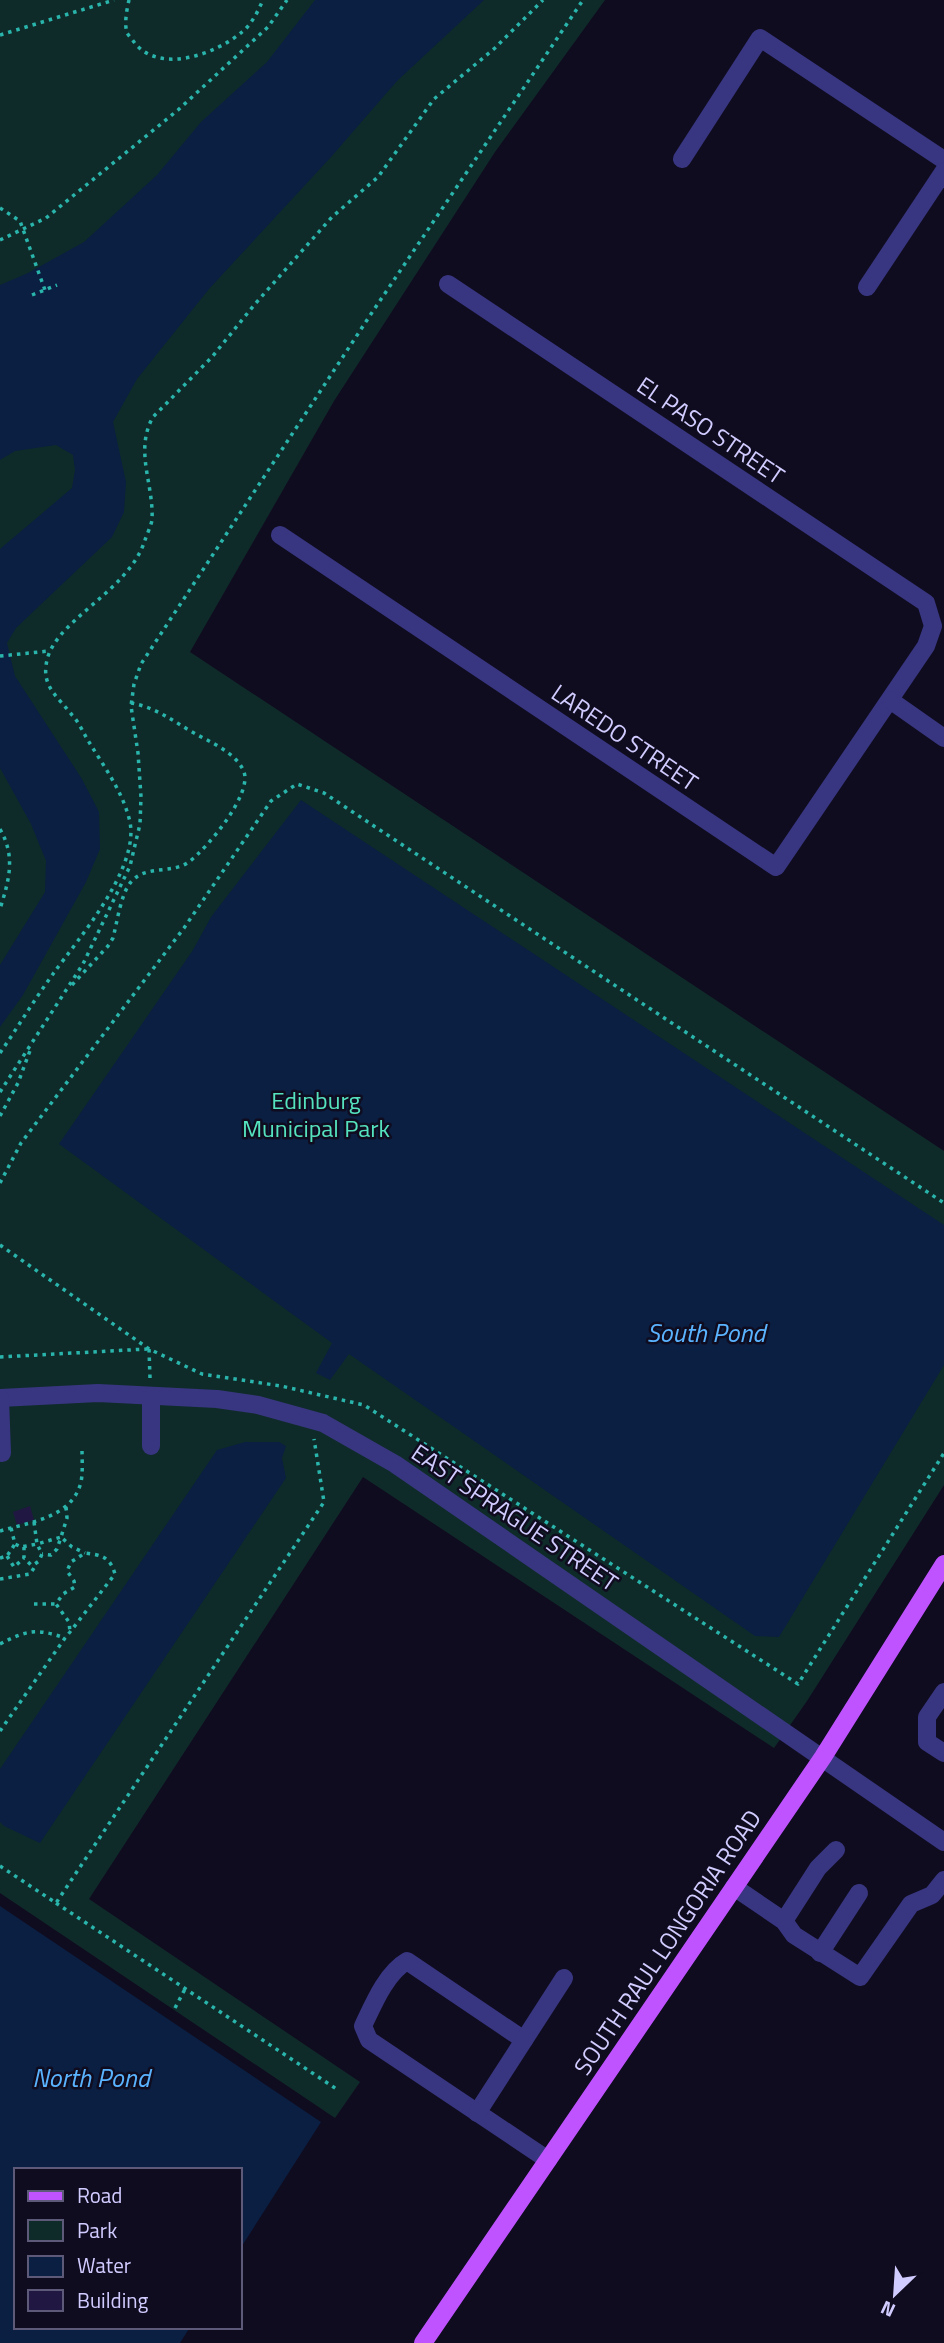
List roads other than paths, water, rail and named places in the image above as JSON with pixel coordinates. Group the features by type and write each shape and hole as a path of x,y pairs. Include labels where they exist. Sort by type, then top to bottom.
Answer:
{"main road":[{"name":"SOUTH RAUL LONGORIA ROAD","path":"423,2343 823,1757 944,1564"}],"street":[{"path":"682,159 760,38 944,160"},
{"path":"867,287 944,171"},
{"name":"EL PASO STREET","path":"448,284 926,603 933,626 926,646 890,700"},
{"name":"LAREDO STREET","path":"280,535 776,867 890,700"},
{"path":"890,700 944,738"},
{"path":"151,1388 151,1446"},
{"name":"EAST SPRAGUE STREET","path":"0,1398 151,1388 258,1405 323,1423 394,1464 944,1842"},
{"path":"0,1398 2,1453"},
{"path":"944,1692 927,1717 927,1742 944,1753"},
{"path":"784,1921 818,1868 836,1850"},
{"path":"734,1887 784,1921 794,1935 860,1977 911,1904 932,1895 944,1880"},
{"path":"820,1953 859,1893"},
{"path":"524,2040 408,1961 399,1966 363,2026 369,2040 548,2160"},
{"path":"477,2113 564,1978"}],"water":[{"path":"315,0 484,0 397,81 209,289 137,379 113,422 126,482 124,512 112,537 16,628 7,643 15,676 82,779 99,812 100,849 86,882 23,995 0,1027 0,965 45,892 46,861 31,824 0,768 0,549 72,488 75,470 73,455 56,445 15,451 0,460 0,285 84,242 157,175 201,122 267,62"},
{"name":"South Pond","path":"301,800 944,1225 944,1365 779,1637 755,1636 349,1354 330,1380 316,1373 332,1343 59,1144 193,950 211,917"},
{"path":"245,1442 279,1442 286,1446 282,1458 286,1478 40,1843 4,1826 0,1822 0,1769 217,1450"},
{"name":"North Pond","path":"0,1906 321,2122 242,2246 242,2168 14,2168 14,2329 189,2329 180,2343 0,2343"}],"park label":[{"name":"Edinburg Municipal Park","path":"316,1114"}]}
